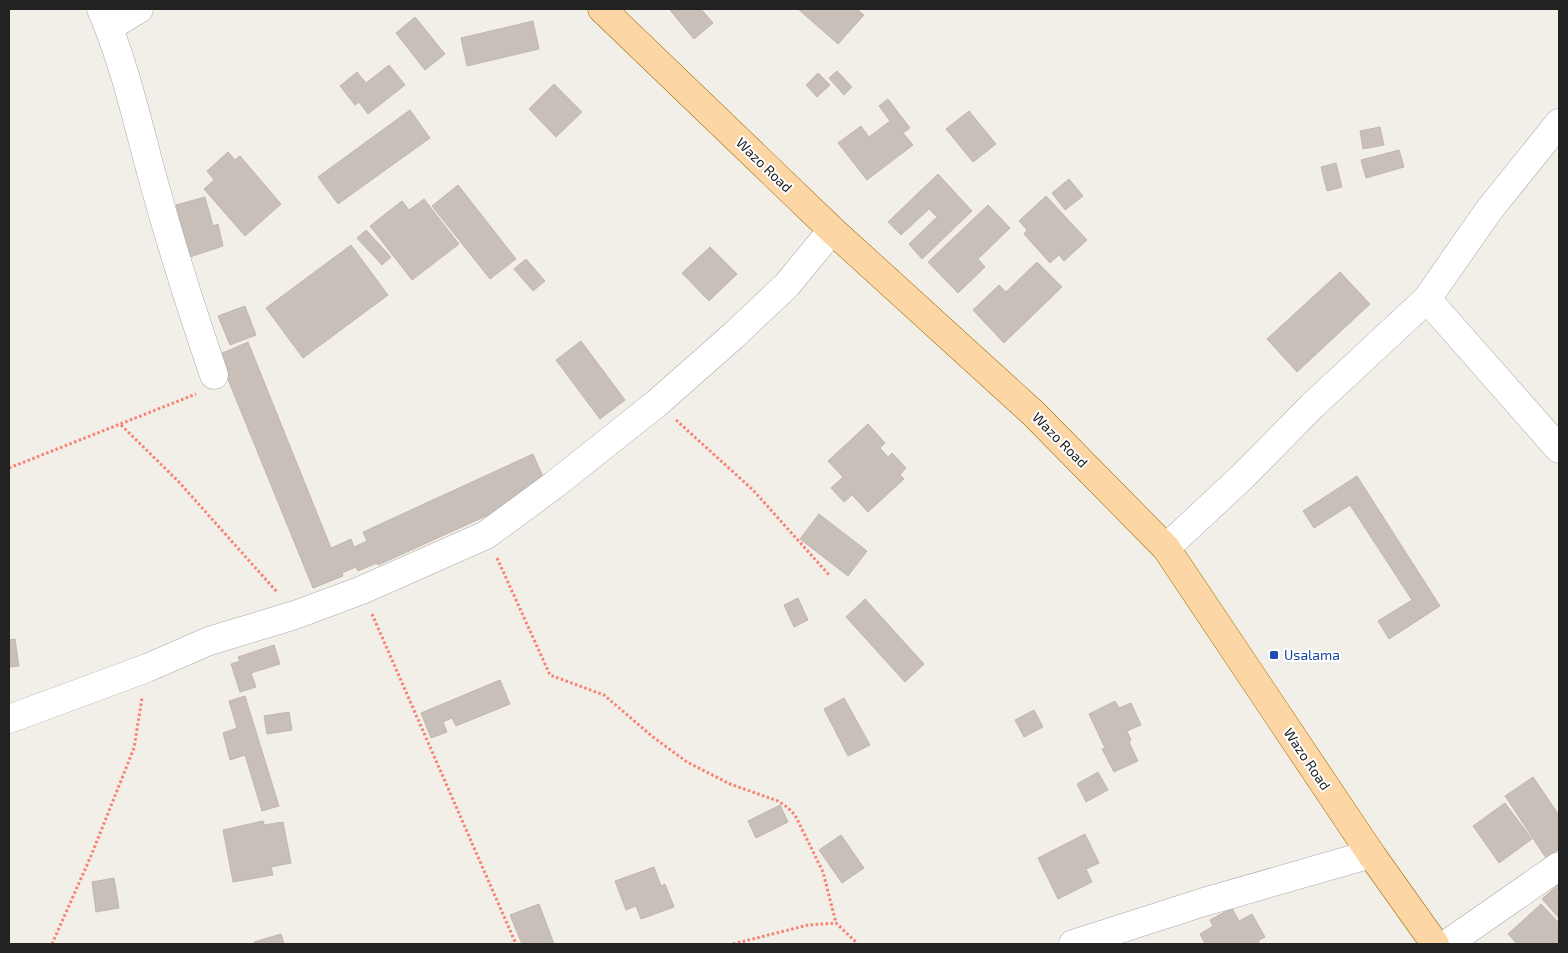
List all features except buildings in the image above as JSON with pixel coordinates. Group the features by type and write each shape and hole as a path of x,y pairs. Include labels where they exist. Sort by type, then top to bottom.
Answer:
{"main road":[{"name":"Wazo Road","path":"602,9 832,230 1033,413 1166,548 1371,854 1435,944"}],"street":[{"path":"139,9 105,18 131,102 174,257 214,375"},
{"path":"1166,548 1243,476 1312,406 1426,299 1489,210 1559,123"},
{"path":"9,719 147,668 209,641 295,615 362,590 486,535 554,485 657,402 733,336 787,285 832,230"},
{"path":"1426,299 1559,449"},
{"path":"1074,944 1213,899 1371,854"},
{"path":"1447,944 1559,866"}],"path":[{"path":"9,468 206,390 213,384 214,375"},
{"path":"657,402 753,490 830,576"},
{"path":"121,425 178,480 295,615"},
{"path":"486,535 550,675 604,695 653,737 688,762 730,784 778,801 787,807 794,815 823,872 836,923 858,944"},
{"path":"362,590 516,944"},
{"path":"52,944 91,856 134,748 147,668"},
{"path":"733,944 808,925 836,923"}],"place":[{"name":"Usalama","path":"1274,655"}]}
